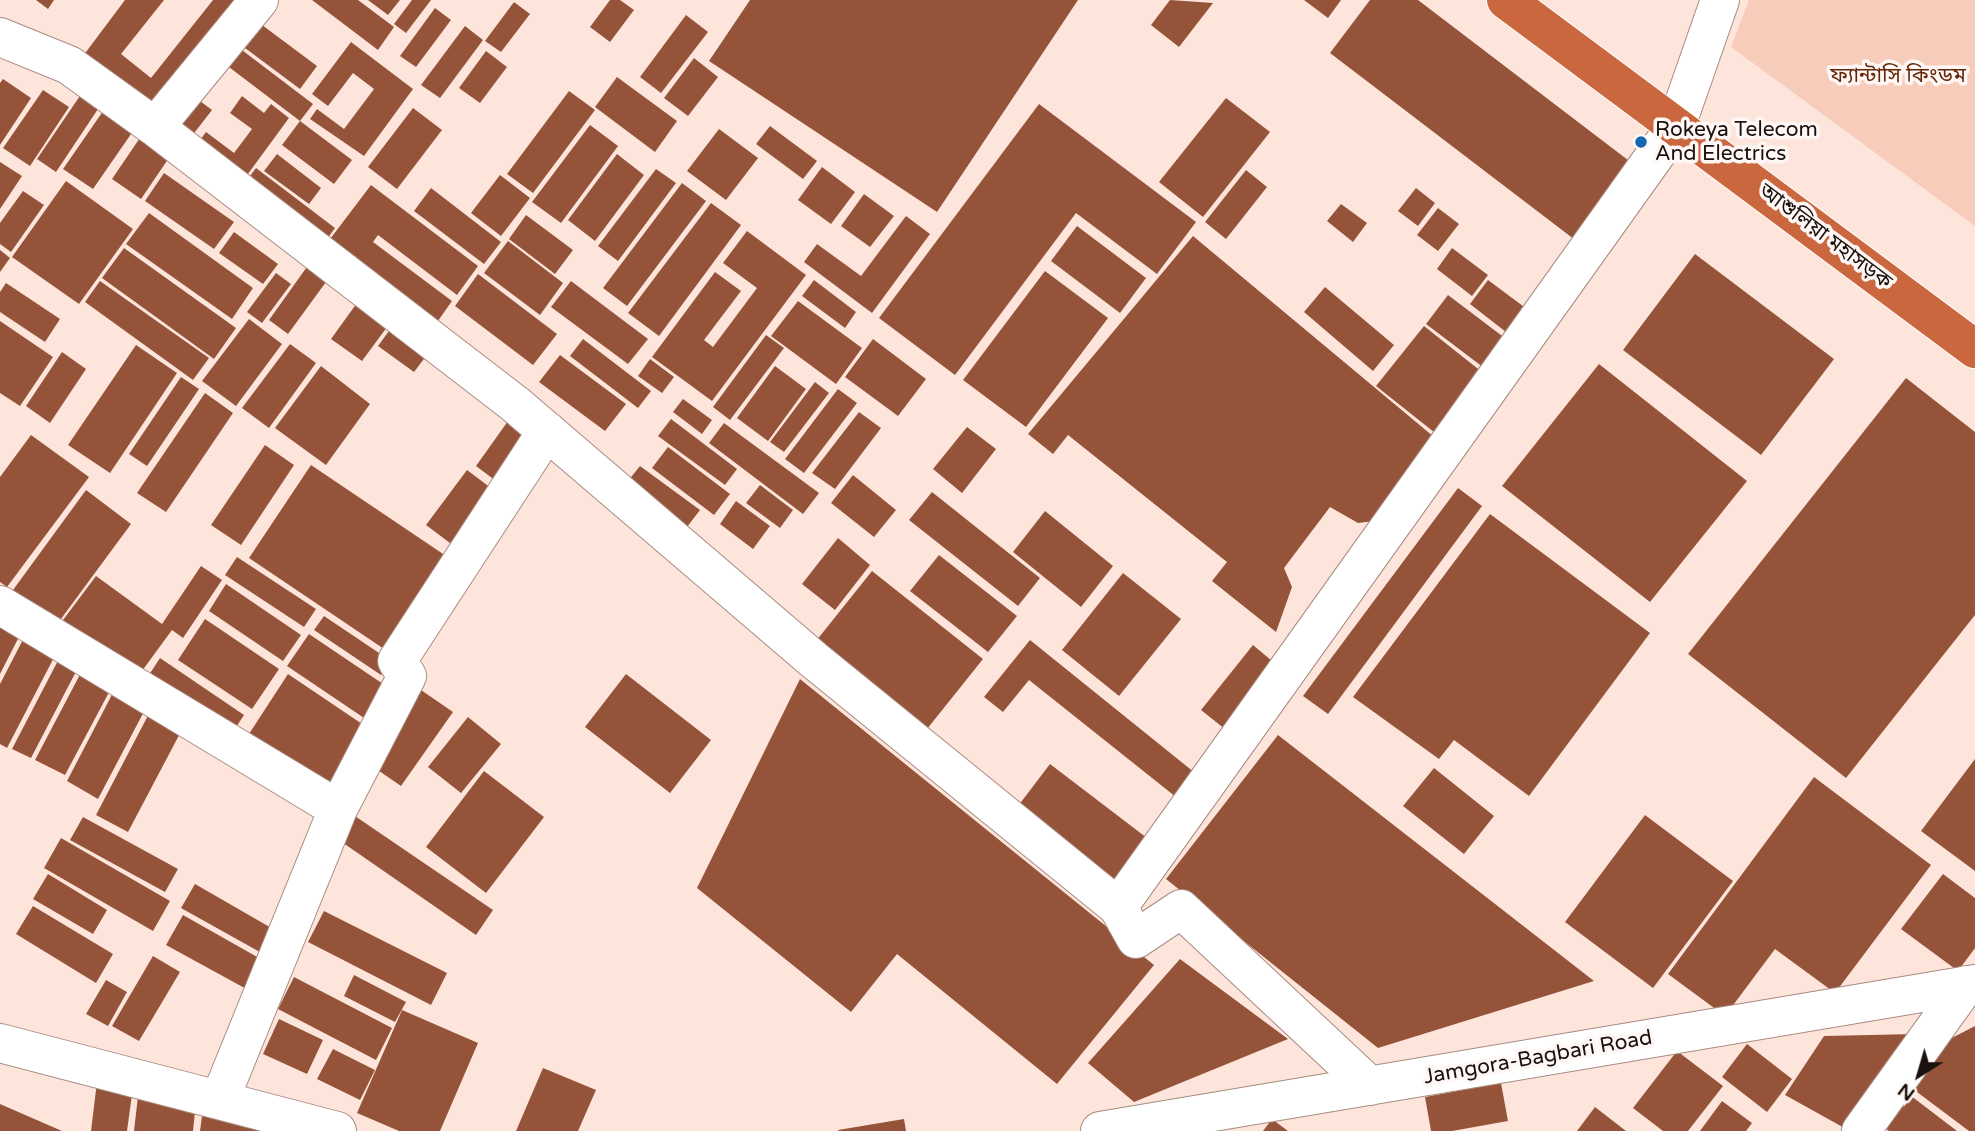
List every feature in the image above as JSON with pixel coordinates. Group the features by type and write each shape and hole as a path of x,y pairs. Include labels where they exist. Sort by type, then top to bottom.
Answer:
{"highway":[{"name":"আশুলিয়া মহাসড়ক","path":"1506,0 1975,349"}],"street":[{"path":"155,127 260,0"},
{"path":"1118,907 1676,126 1720,0"},
{"path":"0,37 69,65 155,127 547,431 814,660 1118,907 1136,939 1181,909 1370,1086"},
{"path":"220,1099 338,809 407,676 397,661 547,431"},
{"path":"0,605 338,809"},
{"path":"1861,1131 1971,985"},
{"name":"Jamgora-Bagbari Road","path":"1100,1131 1971,985"},
{"path":"0,1043 337,1131"}],"green space":[{"name":"ফ্যান্টাসি কিংডম","path":"1749,0 1975,0 1975,226 1731,47"}],"building":[{"path":"36,0 54,0 48,9"},
{"path":"125,0 164,0 121,54 151,78 213,0 251,0 152,121 77,64"},
{"path":"312,0 358,0 394,27 378,50"},
{"path":"368,0 400,0 388,15"},
{"path":"412,0 431,0 406,33 394,24"},
{"path":"610,0 620,0 634,10 610,42 590,27"},
{"path":"750,0 1078,0 937,212 709,61"},
{"path":"1170,0 1213,3 1179,47 1151,25"},
{"path":"1304,0 1341,0 1328,18"},
{"path":"1370,0 1418,0 1641,170 1583,246 1330,53"},
{"path":"514,2 530,14 501,52 485,41"},
{"path":"435,8 451,20 416,67 400,56"},
{"path":"686,15 708,32 661,93 640,77"},
{"path":"250,16 317,66 300,89 233,39"},
{"path":"465,26 483,40 440,98 421,85"},
{"path":"351,42 413,89 364,156 310,119 317,109 344,129 374,89 353,73 328,106 312,94"},
{"path":"234,44 313,104 300,121 221,61"},
{"path":"486,51 507,67 480,103 459,88"},
{"path":"694,58 718,77 688,116 664,98"},
{"path":"617,77 677,121 655,152 595,107"},
{"path":"3,79 31,98 0,145 0,83"},
{"path":"86,87 104,100 56,172 37,159"},
{"path":"43,90 69,107 30,166 3,148"},
{"path":"569,91 595,110 533,193 507,174"},
{"path":"188,92 212,110 188,141 164,125"},
{"path":"242,96 264,113 271,104 289,118 242,182 195,147 206,132 234,153 252,129 230,113"},
{"path":"1226,98 1270,132 1203,217 1159,182"},
{"path":"108,104 138,124 93,189 63,169"},
{"path":"1039,104 1196,222 1157,274 1076,213 955,375 879,318"},
{"path":"413,108 442,130 397,189 368,167"},
{"path":"300,121 352,160 334,184 282,145"},
{"path":"590,125 618,146 561,223 532,202"},
{"path":"770,126 817,161 803,179 756,144"},
{"path":"146,129 175,149 141,199 112,179"},
{"path":"719,129 758,158 726,200 687,171"},
{"path":"277,154 321,188 309,204 264,171"},
{"path":"617,154 644,175 595,241 568,220"},
{"path":"0,162 22,176 0,209"},
{"path":"822,167 855,192 831,224 798,200"},
{"path":"256,168 335,228 321,247 241,188"},
{"path":"656,169 676,183 618,261 598,246"},
{"path":"1246,170 1267,187 1226,239 1205,222"},
{"path":"164,173 234,222 214,249 145,201"},
{"path":"500,175 530,198 501,236 471,213"},
{"path":"66,181 133,229 79,304 12,257"},
{"path":"682,183 706,201 627,306 603,288"},
{"path":"371,185 478,266 457,295 378,235 373,242 452,301 433,328 324,247"},
{"path":"431,188 501,242 484,264 414,211"},
{"path":"1416,188 1435,203 1418,226 1398,211"},
{"path":"23,191 44,205 11,252 0,244 0,223"},
{"path":"864,194 894,216 870,247 841,226"},
{"path":"711,203 741,225 659,336 628,313"},
{"path":"1341,204 1367,223 1353,242 1327,221"},
{"path":"1438,208 1459,224 1438,251 1417,235"},
{"path":"149,213 253,288 232,319 126,244"},
{"path":"526,215 573,250 555,274 509,239"},
{"path":"906,216 930,234 872,313 804,262 817,244 861,276"},
{"path":"1077,226 1146,278 1120,313 1051,261"},
{"path":"747,231 806,275 712,401 652,357 715,272 741,291 704,340 713,347 757,288 723,263"},
{"path":"234,232 278,264 263,284 219,253"},
{"path":"1193,236 1458,457 1383,520 1358,523 1330,507 1284,568 1292,587 1276,632 1212,581 1227,562 1068,435 1053,454 1028,434"},
{"path":"508,241 563,283 540,315 484,273"},
{"path":"124,248 236,328 214,359 102,278"},
{"path":"1452,248 1488,275 1472,296 1437,269"},
{"path":"0,250 10,258 0,272"},
{"path":"1695,254 1834,359 1761,455 1623,350"},
{"path":"314,257 334,271 288,334 269,320"},
{"path":"1045,271 1108,318 1026,427 963,380"},
{"path":"276,273 291,284 262,323 247,312"},
{"path":"478,274 557,334 533,365 455,306"},
{"path":"814,280 856,312 845,328 802,296"},
{"path":"1488,280 1543,321 1524,346 1470,304"},
{"path":"100,281 209,358 193,380 85,302"},
{"path":"571,281 648,339 628,364 551,307"},
{"path":"6,283 60,319 45,342 0,312 0,292"},
{"path":"1325,287 1394,345 1373,371 1304,312"},
{"path":"1448,295 1518,348 1496,377 1426,324"},
{"path":"362,296 393,319 362,361 331,339"},
{"path":"798,301 862,348 836,384 771,336"},
{"path":"249,319 282,344 236,406 202,381"},
{"path":"397,320 433,347 414,372 378,346"},
{"path":"0,321 53,357 20,406 0,393"},
{"path":"1424,326 1497,384 1449,444 1376,386"},
{"path":"766,335 784,348 730,420 713,407"},
{"path":"583,339 651,391 638,408 570,356"},
{"path":"873,339 926,379 898,416 845,377"},
{"path":"290,344 316,363 269,428 242,408"},
{"path":"136,345 177,373 110,473 68,445"},
{"path":"62,352 86,369 50,423 26,406"},
{"path":"560,355 626,404 605,431 539,382"},
{"path":"650,359 674,377 662,393 638,376"},
{"path":"1599,364 1747,481 1650,602 1502,486"},
{"path":"321,366 370,404 326,465 275,428"},
{"path":"775,366 806,389 768,441 737,418"},
{"path":"181,377 199,389 147,466 129,454"},
{"path":"1906,378 1975,432 1975,615 1846,778 1688,654"},
{"path":"815,382 829,393 784,452 770,442"},
{"path":"838,389 857,403 804,473 785,459"},
{"path":"205,393 233,413 166,512 137,493"},
{"path":"683,399 712,420 702,434 673,412"},
{"path":"859,412 881,428 835,489 812,473"},
{"path":"513,414 538,433 500,484 476,466"},
{"path":"671,419 737,469 725,485 658,436"},
{"path":"724,423 819,493 803,514 709,443"},
{"path":"967,427 996,449 962,493 933,469"},
{"path":"31,435 89,477 7,587 0,582 0,477"},
{"path":"265,445 294,465 241,545 211,525"},
{"path":"668,447 730,494 714,515 652,468"},
{"path":"311,465 452,560 390,653 249,558"},
{"path":"640,466 700,510 687,527 627,482"},
{"path":"467,470 495,491 454,546 426,525"},
{"path":"853,475 896,510 874,537 831,503"},
{"path":"760,485 793,510 780,528 746,503"},
{"path":"1458,488 1482,506 1328,714 1303,696"},
{"path":"86,490 131,524 58,623 13,590"},
{"path":"932,492 1040,578 1018,606 909,520"},
{"path":"736,501 770,526 753,549 720,524"},
{"path":"1045,511 1113,566 1081,607 1013,552"},
{"path":"1490,514 1650,633 1529,796 1454,740 1439,759 1353,697"},
{"path":"838,538 870,565 835,610 802,584"},
{"path":"939,555 1017,616 988,652 910,591"},
{"path":"237,557 316,609 304,627 225,575"},
{"path":"201,566 222,580 183,638 172,630 139,675 63,620 96,576 162,624"},
{"path":"872,571 983,659 927,729 816,641"},
{"path":"1123,573 1181,619 1119,696 1062,650"},
{"path":"226,584 301,635 283,661 209,611"},
{"path":"0,614 24,627 0,674"},
{"path":"324,616 391,661 381,675 314,630"},
{"path":"205,619 279,669 252,709 178,660"},
{"path":"29,628 61,644 7,748 0,744 0,684"},
{"path":"309,634 392,690 370,722 287,666"},
{"path":"1030,640 1205,781 1186,805 1029,680 1003,712 984,697"},
{"path":"1253,645 1291,677 1240,741 1201,710"},
{"path":"63,651 82,660 31,758 12,749"},
{"path":"160,658 244,715 229,738 145,681"},
{"path":"85,665 115,681 65,775 35,760"},
{"path":"288,674 371,730 329,792 247,737"},
{"path":"626,674 711,740 670,793 585,727"},
{"path":"800,679 1154,965 1057,1084 897,954 851,1012 697,888"},
{"path":"117,685 149,702 98,799 67,781"},
{"path":"421,690 453,712 401,786 369,764"},
{"path":"154,704 186,722 128,832 96,815"},
{"path":"468,717 501,744 461,793 428,767"},
{"path":"1278,735 1594,981 1378,1048 1166,879"},
{"path":"1975,759 1975,871 1921,831"},
{"path":"1050,764 1147,838 1112,884 1015,810"},
{"path":"1434,768 1494,816 1464,854 1403,806"},
{"path":"484,771 544,817 486,893 426,847"},
{"path":"1814,777 1931,865 1835,993 1775,949 1725,1016 1668,974"},
{"path":"352,814 493,910 476,935 336,838"},
{"path":"1645,815 1733,881 1653,988 1565,922"},
{"path":"83,817 178,869 165,892 70,840"},
{"path":"61,838 170,901 153,931 44,868"},
{"path":"48,874 107,910 93,934 33,899"},
{"path":"1943,874 1975,898 1975,948 1958,971 1901,929"},
{"path":"195,884 280,933 267,956 181,908"},
{"path":"33,906 113,954 96,983 16,934"},
{"path":"324,911 447,973 431,1005 308,942"},
{"path":"183,915 266,962 250,991 166,945"},
{"path":"153,956 180,972 139,1041 112,1026"},
{"path":"1180,959 1288,1039 1134,1102 1088,1063"},
{"path":"354,975 406,1002 395,1022 344,996"},
{"path":"294,977 392,1028 376,1060 278,1009"},
{"path":"106,980 127,992 108,1026 86,1014"},
{"path":"402,1010 478,1043 440,1131 399,1131 357,1113"},
{"path":"279,1019 323,1040 307,1074 263,1054"},
{"path":"1975,1026 1975,1131 1969,1131 1909,1086 1942,1043"},
{"path":"1916,1034 1848,1130 1785,1095 1824,1036"},
{"path":"1747,1044 1792,1079 1767,1112 1722,1077"},
{"path":"333,1049 375,1070 360,1100 317,1079"},
{"path":"1677,1051 1723,1086 1688,1131 1663,1131 1633,1108"},
{"path":"543,1068 596,1090 578,1131 516,1131"},
{"path":"97,1082 133,1087 127,1131 91,1131"},
{"path":"1501,1083 1508,1121 1452,1131 1431,1131 1425,1097"},
{"path":"1902,1089 1957,1131 1889,1131 1877,1122"},
{"path":"138,1096 196,1102 193,1131 134,1131"},
{"path":"1722,1101 1752,1123 1746,1131 1700,1131"},
{"path":"0,1104 62,1131 0,1131"},
{"path":"1595,1107 1626,1131 1577,1131"},
{"path":"202,1116 258,1125 257,1131 200,1131"},
{"path":"904,1119 906,1131 838,1130"},
{"path":"1272,1119 1288,1131 1263,1131"}],"place":[{"name":"Rokeya Telecom And Electrics","path":"1641,142"}]}
